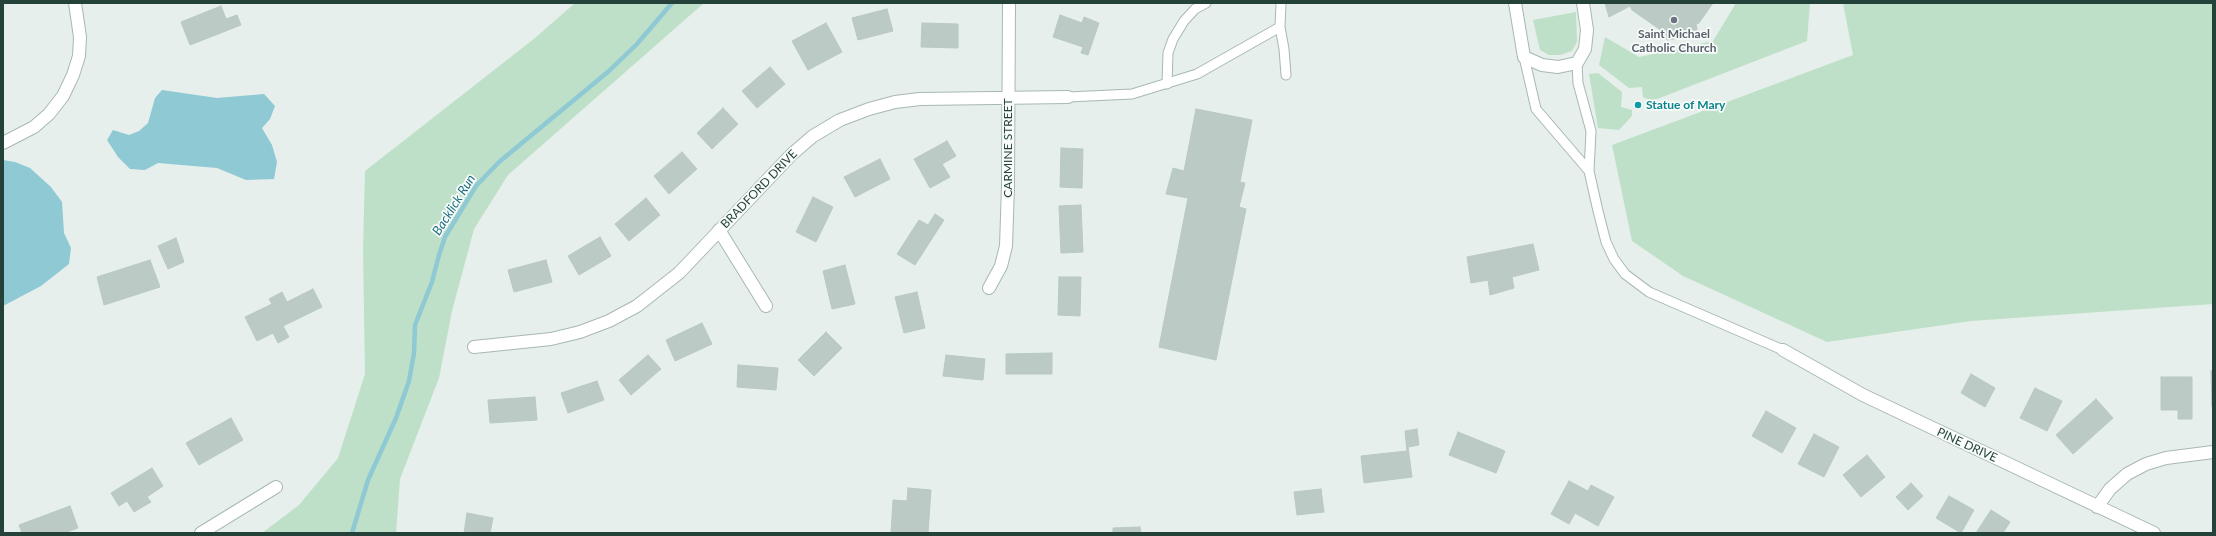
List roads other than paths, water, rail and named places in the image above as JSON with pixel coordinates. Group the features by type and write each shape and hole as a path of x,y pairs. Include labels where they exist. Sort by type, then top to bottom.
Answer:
{"street":[{"path":"3,143 34,128 49,114 63,96 73,75 79,56 80,37 75,3"},
{"name":"CARMINE STREET","path":"989,288 1001,266 1006,246 1009,3"},
{"path":"1515,3 1524,57 1550,67 1569,66 1577,63 1585,49 1587,30 1583,3"},
{"name":"BRADFORD DRIVE","path":"474,347 551,339 580,332 609,321 636,306 662,288 791,155 814,136 840,120 888,104 920,98 1008,99 1068,97"},
{"path":"719,230 766,306"},
{"name":"PINE DRIVE","path":"1783,350 1862,395 2154,533"},
{"path":"2097,506 2110,489 2127,474 2146,464 2166,458 2213,452"},
{"path":"201,533 276,487"}],"lane":[{"path":"1167,84 1168,53 1173,39 1184,21 1195,9 1206,3"},
{"path":"1281,3 1280,27 1284,48 1286,75"},
{"path":"1068,97 1132,94 1198,74 1280,27"},
{"path":"1524,57 1536,109 1589,171"},
{"path":"1577,63 1578,83 1590,131 1589,171 1606,242 1614,259 1633,282 1649,292 1783,350"}],"water":[{"path":"162,90 217,98 264,94 275,106 270,119 262,128 272,145 277,162 274,179 246,180 217,168 158,163 145,170 130,169 118,157 107,140 113,130 129,135 139,131 148,123 155,98"},
{"path":"3,160 15,162 30,168 51,187 62,202 64,233 71,248 69,264 41,286 3,306"}],"waterway":[{"name":"Backlick Run","path":"352,533 368,480 396,418 409,381 414,353 415,325 432,282 445,237 476,186 499,162 609,71 637,44 672,3"}],"place":[{"name":"Saint Michael Catholic Church","path":"1674,20"},
{"name":"Statue of Mary","path":"1638,105"}]}
